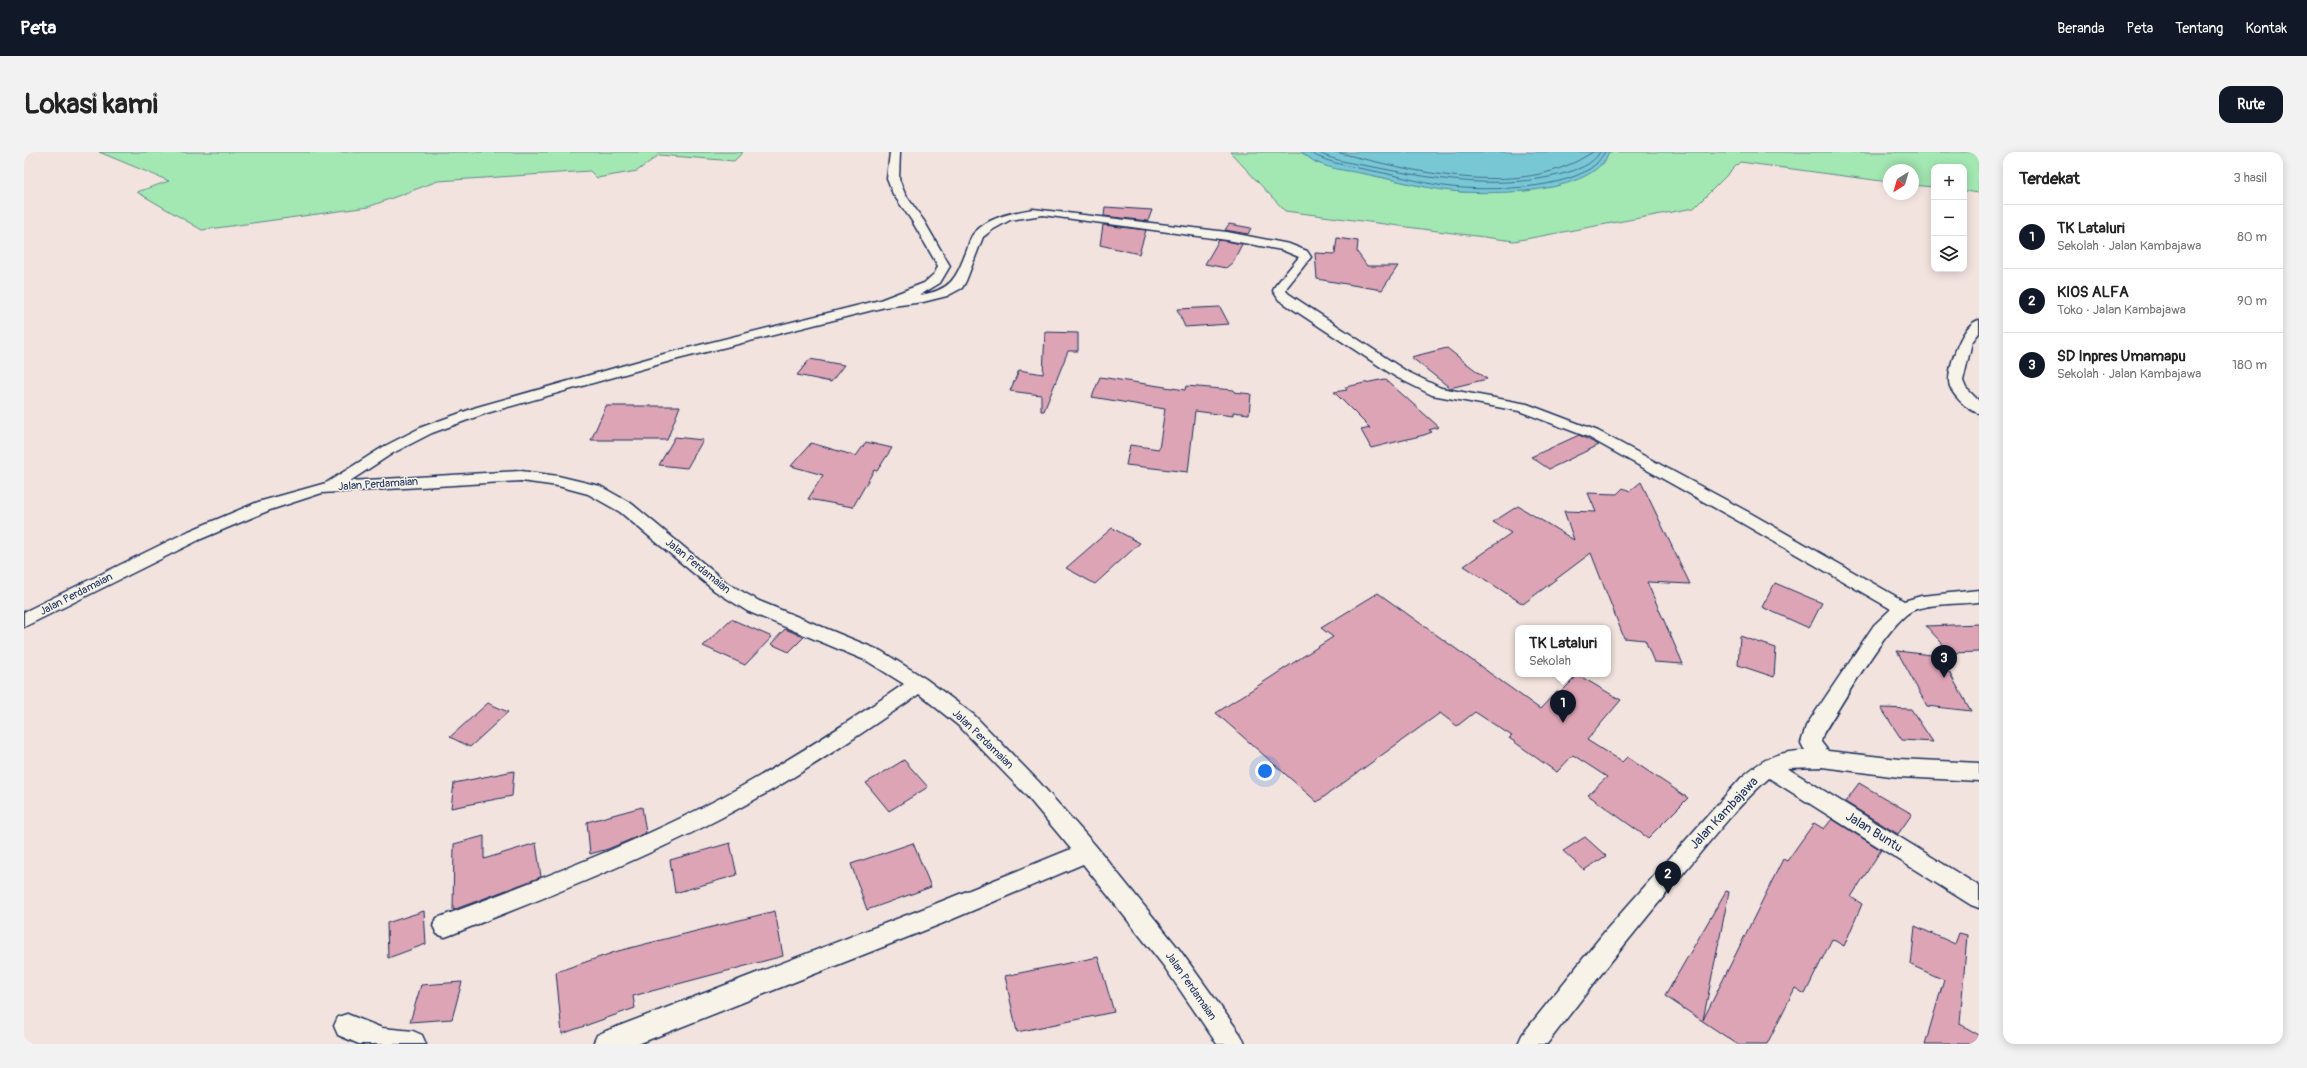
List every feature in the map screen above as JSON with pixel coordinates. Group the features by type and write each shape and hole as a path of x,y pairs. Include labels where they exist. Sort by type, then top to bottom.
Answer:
{"street":[{"path":"885,303 930,284 943,272 944,266 918,221 899,194 893,179 895,152"},
{"path":"329,487 388,450 427,430 482,410 669,357 885,303 924,298 953,288 962,277 978,236 982,231 1007,217 1025,213 1043,212 1074,218 1134,224 1285,247 1303,254 1304,257 1281,286 1280,291 1284,297 1344,335 1401,374 1437,392 1522,407 1593,434 1739,514 1856,583 1903,608"},
{"path":"1979,324 1965,340 1956,381 1959,390 1979,409"},
{"name":"Jalan Perdamaian","path":"24,620 195,535 289,497 329,487 521,476 558,481 594,490 626,508 721,587 753,606 874,656 919,684 967,722 1032,788 1087,852 1171,957 1232,1044"},
{"path":"1822,759 1811,743 1813,732 1881,630 1903,608 1921,602 1979,596"},
{"path":"445,926 586,871 676,830 743,797 834,742 919,684"},
{"name":"Jalan Kambajawa","path":"1530,1044 1614,938 1707,829 1748,784 1768,767 1787,759 1822,759 1899,768 1979,772"},
{"name":"Jalan Buntu","path":"1768,767 1979,898"},
{"path":"606,1044 933,916 1087,852"},
{"path":"347,1026 382,1040 412,1044"}],"green space":[{"path":"99,152 743,152 734,161 659,155 637,171 597,178 590,171 438,181 368,207 202,230 137,192 169,181"},
{"path":"1230,152 1301,152 1317,163 1421,186 1462,192 1523,191 1555,186 1584,176 1605,162 1609,152 1979,152 1979,193 1967,191 1967,164 1931,164 1931,187 1919,186 1919,164 1883,164 1883,181 1740,162 1694,208 1514,241 1285,211"}],"water":[{"path":"1301,152 1609,152 1600,166 1585,176 1565,184 1521,191 1479,193 1439,189 1335,169 1314,161"}],"building":[{"path":"1105,207 1152,210 1148,221 1104,216"},
{"path":"1229,224 1251,228 1248,234 1225,230"},
{"path":"1103,225 1146,230 1139,254 1100,245"},
{"path":"1337,238 1358,241 1357,252 1367,266 1398,266 1382,290 1317,279 1315,253 1335,254"},
{"path":"1219,240 1242,244 1233,262 1226,268 1205,264"},
{"path":"1220,307 1229,324 1185,327 1177,309"},
{"path":"1045,332 1078,333 1078,351 1068,351 1044,411 1041,411 1041,395 1010,391 1019,370 1043,374"},
{"path":"1447,348 1487,379 1450,388 1411,357"},
{"path":"810,359 844,365 831,382 797,375"},
{"path":"1100,377 1185,390 1186,386 1234,390 1234,392 1251,394 1249,414 1233,412 1233,416 1195,411 1188,472 1126,465 1130,445 1159,449 1165,409 1092,397"},
{"path":"1385,379 1439,427 1429,430 1432,432 1424,435 1371,448 1361,430 1370,428 1334,392 1347,390 1345,387"},
{"path":"606,406 680,406 667,440 591,440"},
{"path":"1579,435 1599,445 1549,469 1531,457"},
{"path":"675,437 703,440 687,468 659,465"},
{"path":"866,442 892,448 877,471 874,470 853,507 808,499 823,475 791,466 811,443 856,456"},
{"path":"1641,482 1690,584 1647,582 1683,664 1654,662 1645,640 1624,638 1591,553 1523,604 1464,566 1511,533 1493,522 1518,506 1574,540 1564,511 1596,512 1588,493 1617,494 1623,488 1630,491"},
{"path":"1112,528 1140,543 1095,584 1066,568"},
{"path":"1775,583 1822,603 1809,628 1762,607"},
{"path":"1378,593 1540,709 1557,691 1560,693 1576,677 1581,677 1621,700 1587,740 1622,762 1627,757 1688,798 1648,838 1588,795 1607,777 1573,755 1557,772 1509,738 1512,736 1475,712 1457,726 1440,713 1317,802 1216,713 1333,637 1321,628"},
{"path":"731,619 772,637 745,665 703,646"},
{"path":"1979,624 1979,652 1951,653 1926,626"},
{"path":"785,629 804,637 789,652 771,644"},
{"path":"1740,636 1776,648 1774,677 1738,665"},
{"path":"1897,651 1940,656 1971,711 1927,706"},
{"path":"488,703 508,712 470,747 450,737"},
{"path":"1881,708 1911,709 1933,742 1902,740"},
{"path":"904,760 928,787 889,811 866,783"},
{"path":"514,771 512,796 451,808 454,783"},
{"path":"1859,783 1912,814 1898,834 1845,802"},
{"path":"642,807 646,833 608,849 590,854 587,822"},
{"path":"1832,819 1881,850 1851,897 1862,904 1844,946 1832,939 1805,994 1795,988 1767,1044 1737,1044 1665,996 1726,891 1729,892 1703,1020 1783,859 1787,861 1814,823 1824,829"},
{"path":"484,836 484,859 536,843 541,877 453,910 454,844"},
{"path":"1585,837 1606,856 1584,870 1563,851"},
{"path":"730,843 737,875 675,893 670,860"},
{"path":"913,843 931,887 867,910 851,864"},
{"path":"424,911 426,944 388,958 387,923"},
{"path":"775,911 783,956 633,996 635,1008 562,1034 556,972 618,951"},
{"path":"1915,926 1955,944 1959,933 1967,935 1960,1024 1979,1035 1979,1044 1925,1044 1944,980 1911,965"},
{"path":"1098,957 1114,1012 1017,1032 1005,976"},
{"path":"462,982 452,1019 410,1022 421,985"}],"place":[{"name":"SD Inpres Umamapu","path":"1944,678"},
{"name":"TK Lataluri","path":"1563,723"},
{"name":"KIOS ALFA","path":"1668,894"}]}
